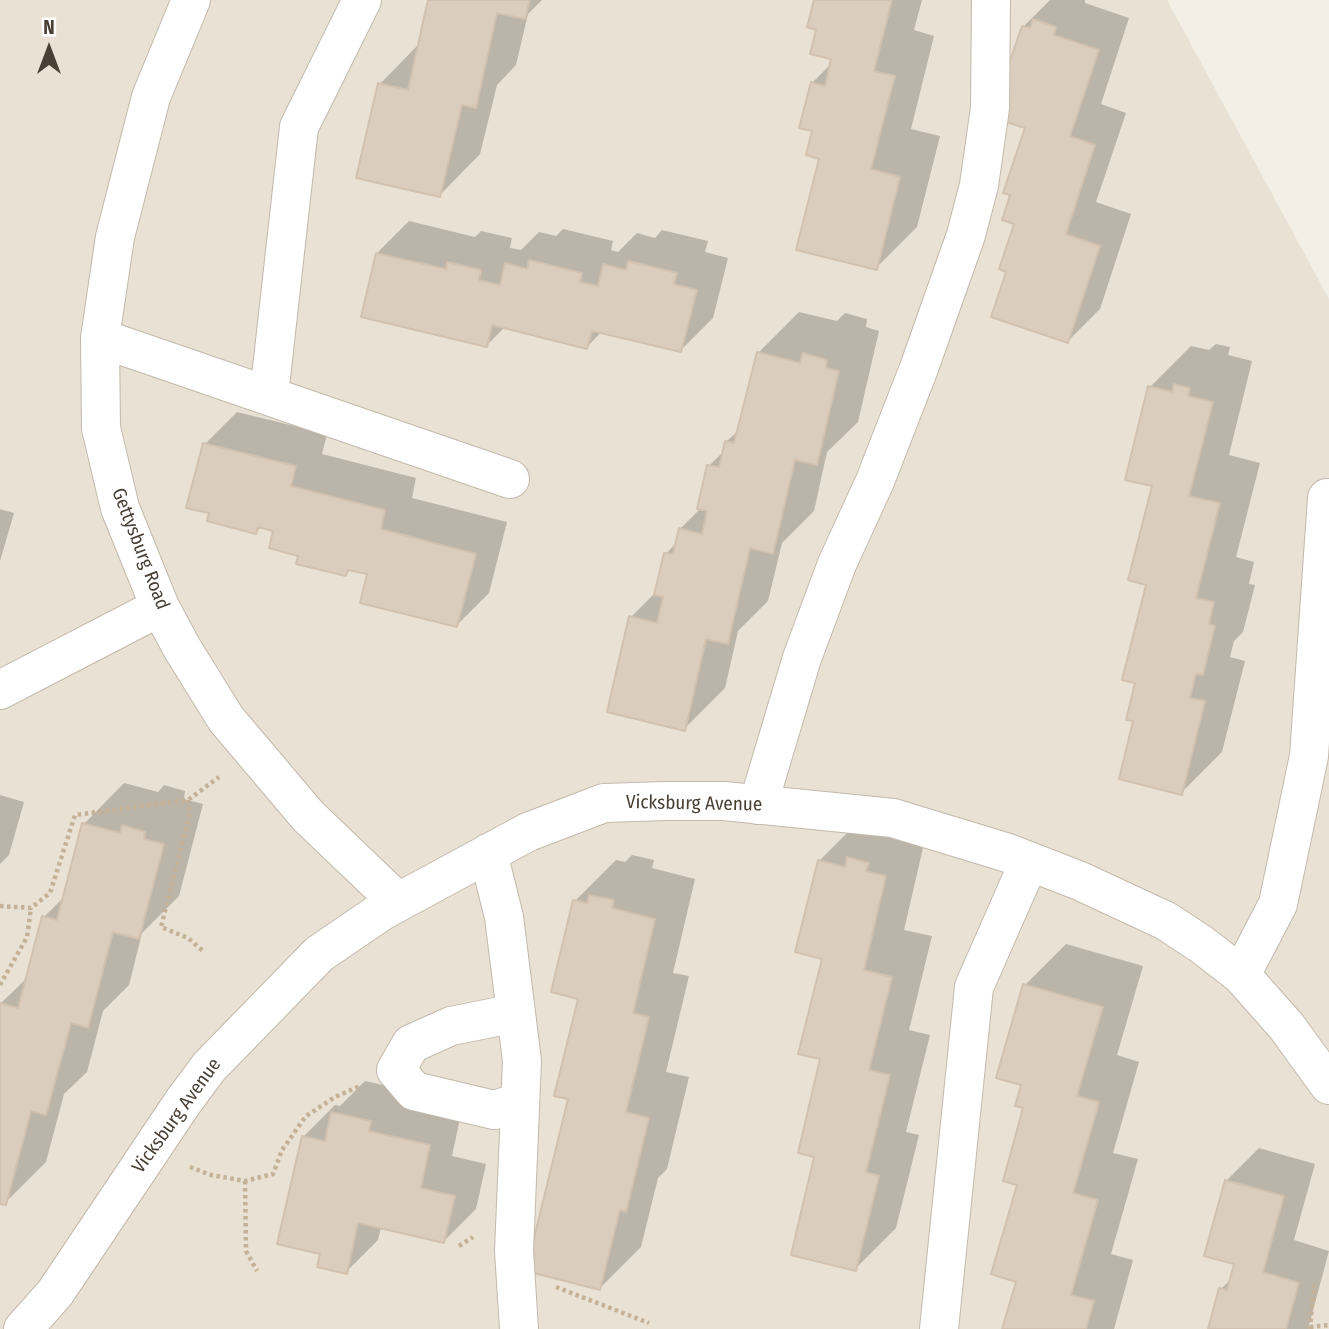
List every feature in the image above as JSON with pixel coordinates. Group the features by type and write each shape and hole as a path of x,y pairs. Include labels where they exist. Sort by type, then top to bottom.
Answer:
{"street":[{"name":"Gettysburg Road","path":"191,0 151,97 115,237 100,338 102,428 120,508 160,607 181,648 226,719 308,816 398,902"},
{"path":"269,395 299,127 362,0"},
{"path":"758,805 802,659 837,565 875,481 919,368 966,235 979,185 990,107 991,0"},
{"path":"100,338 510,479"},
{"path":"1241,975 1278,904 1309,756 1327,498"},
{"path":"0,690 160,607"},
{"name":"Vicksburg Avenue","path":"23,1329 55,1293 209,1067 319,954 382,911 488,853 528,832 604,803 689,801 893,818 1080,881 1166,921 1241,975 1287,1027 1329,1085"},
{"path":"488,853 504,917 522,1062 514,1251 519,1329"},
{"path":"939,1329 974,987 1029,862"},
{"path":"516,1013 451,1026 411,1044 396,1070 414,1091 494,1110 520,1102"}],"path":[{"path":"0,906 31,908 50,893 75,815 188,800 223,774 250,747"},
{"path":"188,800 189,817 161,927 188,938 203,951"},
{"path":"0,985 27,937 31,908"},
{"path":"182,1164 211,1175 245,1181 273,1174 282,1150 306,1116 335,1097 396,1070"},
{"path":"245,1181 246,1251 257,1271"},
{"path":"515,1274 571,1292 649,1323"},
{"path":"1314,1284 1310,1328 1329,1325"}],"shaded area":[{"path":"0,0 1167,0 1329,299 1329,1329 0,1329"}],"building":[{"path":"428,0 530,0 525,19 497,13 476,108 462,105 440,197 356,178 378,83 408,90"},
{"path":"814,0 892,0 874,71 895,76 871,169 900,177 877,270 796,250 819,159 806,155 812,131 799,128 811,82 825,86 831,59 810,54 816,30 807,27"},
{"path":"1033,19 1056,27 1054,35 1099,50 1070,136 1095,145 1066,234 1100,246 1068,343 991,317 1006,272 999,269 1014,224 1002,220 1010,195 1003,193 1025,128 991,117 1022,26 1030,28"},
{"path":"376,253 446,269 447,262 481,270 479,280 500,285 505,263 527,269 529,260 582,273 580,282 598,286 603,264 626,270 628,261 677,273 674,284 697,290 681,352 592,331 587,349 492,325 487,347 361,317"},
{"path":"757,352 800,363 803,353 827,360 826,368 839,371 817,465 795,460 773,554 750,548 728,644 706,639 685,731 607,712 629,616 657,623 663,597 654,595 664,553 673,554 679,528 702,534 707,511 697,509 707,465 719,467 725,441 734,443"},
{"path":"1174,384 1190,388 1188,396 1213,402 1189,496 1220,503 1196,598 1214,602 1209,624 1215,626 1203,675 1196,674 1190,698 1205,701 1182,795 1119,779 1133,721 1126,720 1135,683 1122,680 1146,585 1128,580 1152,486 1125,480 1148,386 1172,392"},
{"path":"203,443 296,466 291,486 385,510 381,529 476,554 457,627 360,603 367,574 348,570 346,576 296,564 298,556 269,548 273,531 258,527 256,534 207,521 209,513 186,508"},
{"path":"82,823 120,833 122,825 145,832 144,839 164,844 139,939 113,932 88,1028 71,1023 46,1115 31,1111 6,1205 0,1204 0,1003 18,1008 42,916 57,920"},
{"path":"847,857 869,863 866,871 886,876 864,970 892,977 869,1070 890,1075 866,1172 879,1176 856,1271 791,1255 814,1157 798,1153 820,1059 798,1054 822,959 795,952 818,860 845,867"},
{"path":"589,895 614,900 612,908 655,919 633,1013 649,1017 626,1112 649,1118 626,1212 620,1210 600,1290 526,1271 568,1099 554,1096 578,999 551,992 573,900 587,903"},
{"path":"1023,984 1103,1007 1077,1096 1099,1102 1073,1193 1098,1200 1071,1295 1094,1301 1086,1329 1002,1329 1016,1282 991,1274 1017,1185 1003,1181 1023,1108 1015,1106 1021,1085 996,1078"},
{"path":"331,1112 371,1121 369,1131 430,1145 421,1188 455,1196 444,1243 358,1223 347,1274 317,1267 320,1254 277,1244 302,1136 325,1141"},
{"path":"1225,1180 1284,1196 1263,1272 1299,1283 1286,1329 1208,1329 1219,1288 1227,1290 1234,1264 1204,1256"}]}
